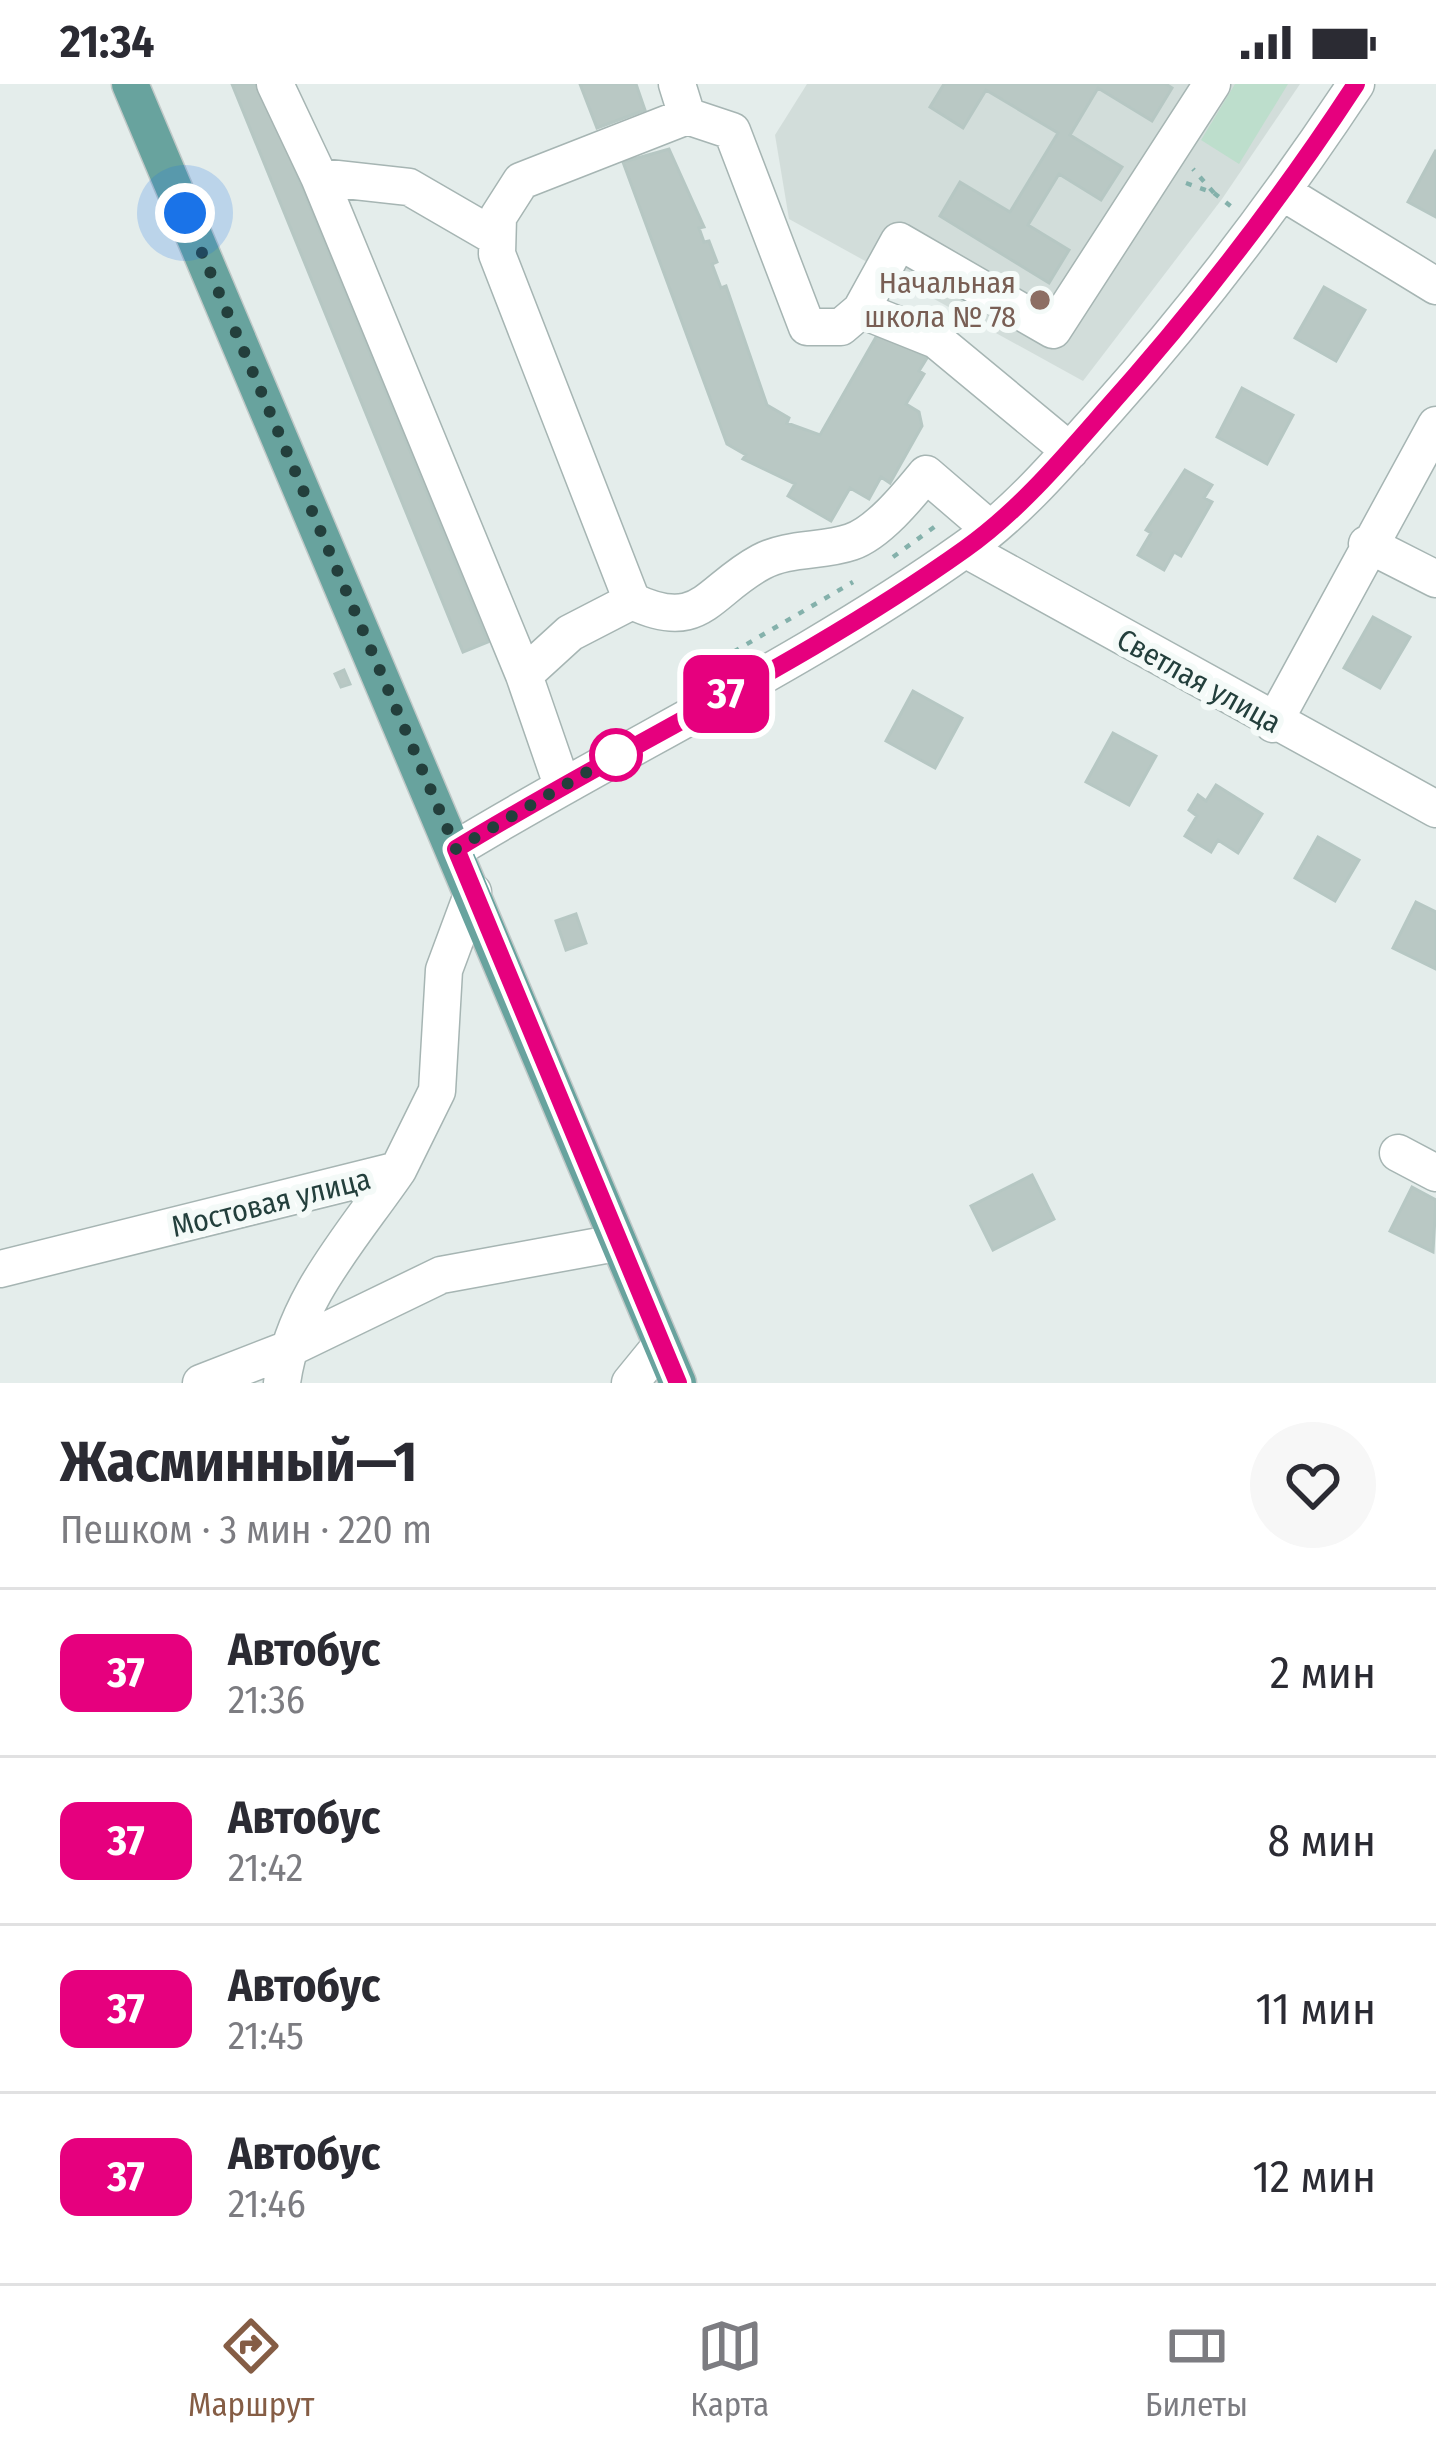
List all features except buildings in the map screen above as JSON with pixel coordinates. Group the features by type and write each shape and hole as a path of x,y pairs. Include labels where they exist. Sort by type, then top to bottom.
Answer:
{"main road":[{"path":"130,84 677,1383"}],"street":[{"path":"275,84 319,177 524,675 562,785"},
{"path":"524,675 570,633 632,601 497,254 498,217 521,181 682,100 732,131 807,327 841,327 861,310 899,241 1053,330 1212,84"},
{"path":"456,849 764,673 973,528 1070,451 1157,352 1284,193 1356,84"},
{"path":"319,177 409,188 497,238"},
{"path":"1284,193 1436,286"},
{"path":"861,310 936,340 1070,451"},
{"path":"1274,724 1367,544 1436,425"},
{"name":"Светлая улица","path":"632,601 662,615 698,610 760,563 804,548 853,542 926,474 973,528 1274,724 1436,809"},
{"path":"1367,544 1436,579"},
{"name":"Мостовая улица","path":"0,1269 398,1170 437,1091 444,970 473,892"},
{"path":"1398,1153 1436,1173"},
{"path":"284,1366 305,1303 398,1170"},
{"path":"256,1383 441,1275 616,1243"},
{"path":"630,1383 661,1345"},
{"path":"201,1383 284,1366"}],"path":[{"path":"1214,193 1234,208"},
{"path":"893,557 973,528"},
{"path":"669,690 858,580"}],"shaded area":[{"name":"Начальная школа № 78","path":"807,84 1300,84 1222,199 1083,381 789,219 775,135"}],"green space":[{"path":"1235,84 1288,84 1239,164 1201,140"}],"bus line":[{"name":"37","path":"678,1383 456,849 764,673 991,529 1070,451 1157,352 1284,193 1356,84"}],"place":[{"name":"Начальная школа № 78","path":"1040,300"}],"route":[{"path":"185,213 456,849 616,755"}]}
